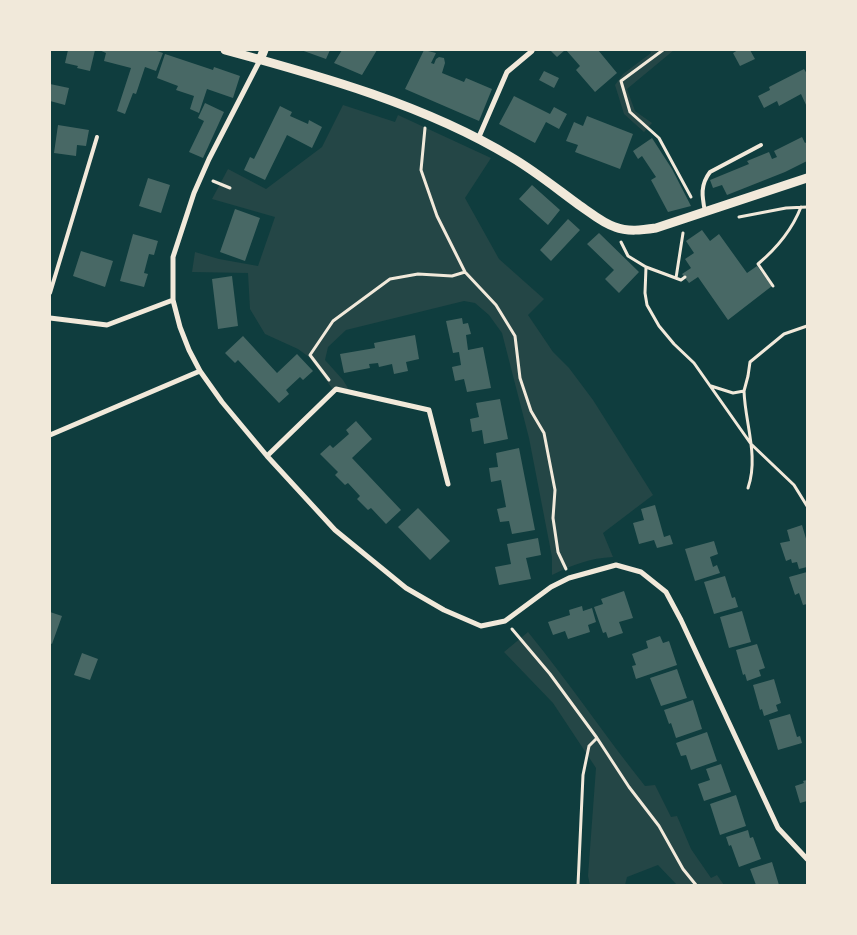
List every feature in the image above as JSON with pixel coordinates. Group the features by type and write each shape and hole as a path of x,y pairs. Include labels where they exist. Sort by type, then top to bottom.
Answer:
{"street":[{"path":"225,50 351,87 426,115 478,139 529,168 600,220 614,227 639,231 656,228 807,178"},
{"path":"264,50 201,176 173,256 172,300 189,350 200,371 222,402 267,456 335,530 406,588 444,610 481,626 505,621 551,587 569,578 616,565 641,572 666,592 778,828 806,855"},
{"path":"478,139 507,72 532,51"},
{"path":"50,318 107,325 172,300"},
{"path":"50,435 200,371"},
{"path":"267,456 336,389 429,410 448,484"}],"lane":[{"path":"50,293 97,137"},
{"path":"703,213 702,186 710,172 761,145"}],"path":[{"path":"662,50 621,81 630,112 659,138 703,213"},
{"path":"426,115 421,170 437,216 465,272 496,305 515,336 520,378 531,411 544,433 554,490 553,518 558,552 569,578"},
{"path":"201,176 230,188"},
{"path":"732,219 786,208 807,206"},
{"path":"774,286 758,264 785,237 801,207"},
{"path":"676,278 681,234 688,231"},
{"path":"621,242 628,256 646,266 681,280 685,278"},
{"path":"646,266 645,293 647,305 658,326 694,363 751,444 794,485 807,506"},
{"path":"336,389 310,355 333,321 390,280 418,274 452,276 465,272"},
{"path":"748,488 753,474 744,390 750,362 784,334 807,326"},
{"path":"710,386 733,393 744,390"},
{"path":"505,621 550,674 597,738 629,787 659,826 683,868 696,885"},
{"path":"578,885 579,824 583,775 588,746 597,738"}],"shaded area":[{"path":"650,50 674,50 627,89 635,111 652,123 644,132 624,114 615,85 623,74 651,53"},
{"path":"343,105 395,122 398,115 491,158 465,198 499,259 544,299 528,315 553,352 569,368 593,400 653,495 603,533 613,557 581,563 552,575 552,557 529,438 502,333 489,315 475,303 464,301 346,330 328,347 325,360 343,380 351,393 334,391 309,357 298,349 265,334 250,309 248,273 192,272 195,252 219,259 258,266 275,217 212,199 228,169 266,189 322,147"},
{"path":"528,632 645,786 655,785 671,817 677,816 691,849 711,878 717,875 724,885 677,885 658,865 627,877 625,885 590,885 588,876 596,768 553,703 504,652"}],"building":[{"path":"68,50 95,50 90,71 65,63"},
{"path":"99,50 154,50 163,53 156,71 145,67 136,94 133,93 125,114 117,111 131,68 104,61 106,53"},
{"path":"301,50 330,50 326,59"},
{"path":"342,50 377,50 362,75 334,63"},
{"path":"424,50 436,53 431,63 434,64 439,57 444,58 445,63 442,73 464,82 466,78 492,89 479,121 405,89"},
{"path":"550,50 565,50 557,57"},
{"path":"566,50 598,50 617,73 595,92 576,70 580,66"},
{"path":"738,50 750,50 755,59 740,66 733,53"},
{"path":"165,54 213,70 214,67 240,76 233,98 207,89 199,113 190,109 194,96 176,90 178,86 157,78"},
{"path":"804,69 807,74 807,107 801,94 779,106 777,101 764,108 758,96 770,90 769,87"},
{"path":"544,71 559,78 554,88 539,80"},
{"path":"50,84 69,88 65,105 50,101"},
{"path":"514,96 550,114 554,107 567,114 559,129 546,122 535,143 499,124"},
{"path":"205,103 224,112 203,158 189,152 204,121 198,118"},
{"path":"280,106 292,112 290,116 308,124 309,120 322,127 312,148 287,135 265,180 244,170 250,157 254,159"},
{"path":"587,116 633,134 620,169 575,152 578,145 566,141 574,122 583,126"},
{"path":"58,125 89,130 86,146 77,145 76,156 54,153"},
{"path":"802,137 805,143 807,142 807,161 785,172 727,195 722,185 713,188 710,180 749,164 747,161 769,152 772,159 777,157 774,151"},
{"path":"652,138 672,169 691,206 668,212 651,180 656,177 642,156 638,159 633,151"},
{"path":"148,178 170,185 161,213 139,206"},
{"path":"532,185 560,210 548,225 519,199"},
{"path":"235,209 260,218 245,261 220,252"},
{"path":"568,219 580,230 551,261 540,250"},
{"path":"702,230 710,241 719,234 747,273 757,266 772,286 728,320 698,277 689,283 682,274 691,268 685,259 694,253 686,241"},
{"path":"599,233 639,272 619,293 605,279 614,270 587,244"},
{"path":"133,234 158,241 154,255 149,254 144,273 148,274 144,287 120,281"},
{"path":"81,251 113,261 105,287 73,276"},
{"path":"232,276 238,326 218,329 212,279"},
{"path":"462,318 463,324 468,323 471,334 466,335 468,350 483,347 491,388 467,392 464,379 455,381 452,367 461,365 459,352 453,353 446,321"},
{"path":"415,335 419,359 406,362 408,371 394,374 392,364 379,367 378,363 369,364 370,368 344,373 340,354 375,348 374,343"},
{"path":"243,336 277,373 297,354 313,371 303,380 300,377 286,390 289,394 279,403 238,360 235,363 225,353"},
{"path":"500,399 508,439 484,444 482,430 472,432 470,419 479,417 476,403"},
{"path":"356,421 372,439 352,458 401,510 386,524 371,508 368,510 357,499 360,496 348,483 345,485 335,475 338,472 320,454 330,445 333,448 349,434 346,430"},
{"path":"519,448 535,530 512,534 509,521 500,522 497,509 506,507 501,480 491,482 489,468 498,467 496,453"},
{"path":"655,505 664,537 670,535 673,544 657,548 654,540 639,544 633,523 644,520 641,509"},
{"path":"418,508 450,541 430,560 398,527"},
{"path":"802,525 807,542 807,567 799,569 797,562 792,563 791,559 786,561 780,543 790,541 787,530"},
{"path":"538,538 541,555 526,558 531,579 499,585 495,567 511,564 507,544"},
{"path":"714,541 718,554 710,557 713,567 717,565 720,573 695,581 685,549"},
{"path":"807,572 807,604 803,605 799,593 795,595 789,577"},
{"path":"725,576 732,598 735,597 738,607 714,614 704,582"},
{"path":"624,591 633,618 619,622 623,633 608,638 606,632 603,633 594,607 603,604 601,599"},
{"path":"582,606 583,611 592,608 596,622 588,625 590,632 568,639 565,631 553,635 548,622 570,615 569,610"},
{"path":"742,611 751,642 729,648 720,617"},
{"path":"50,612 62,616 52,644 50,643"},
{"path":"660,636 663,643 669,641 677,665 636,679 632,666 636,665 632,654 648,648 646,641"},
{"path":"757,644 765,668 759,670 761,676 747,681 745,674 743,675 736,650"},
{"path":"82,653 98,659 90,680 74,675"},
{"path":"677,669 687,698 661,706 650,678"},
{"path":"774,679 781,703 776,705 778,711 764,716 762,709 760,710 753,685"},
{"path":"693,700 702,729 676,738 664,710"},
{"path":"790,714 797,737 800,736 802,743 778,750 769,720"},
{"path":"707,732 717,761 691,770 686,755 681,756 676,743"},
{"path":"721,764 731,792 704,801 698,784 710,780 706,769"},
{"path":"807,780 807,801 800,803 795,786"},
{"path":"736,795 746,826 720,835 710,804"},
{"path":"748,830 750,838 753,837 761,859 739,867 726,837"},
{"path":"772,862 779,885 756,885 750,869"}]}
